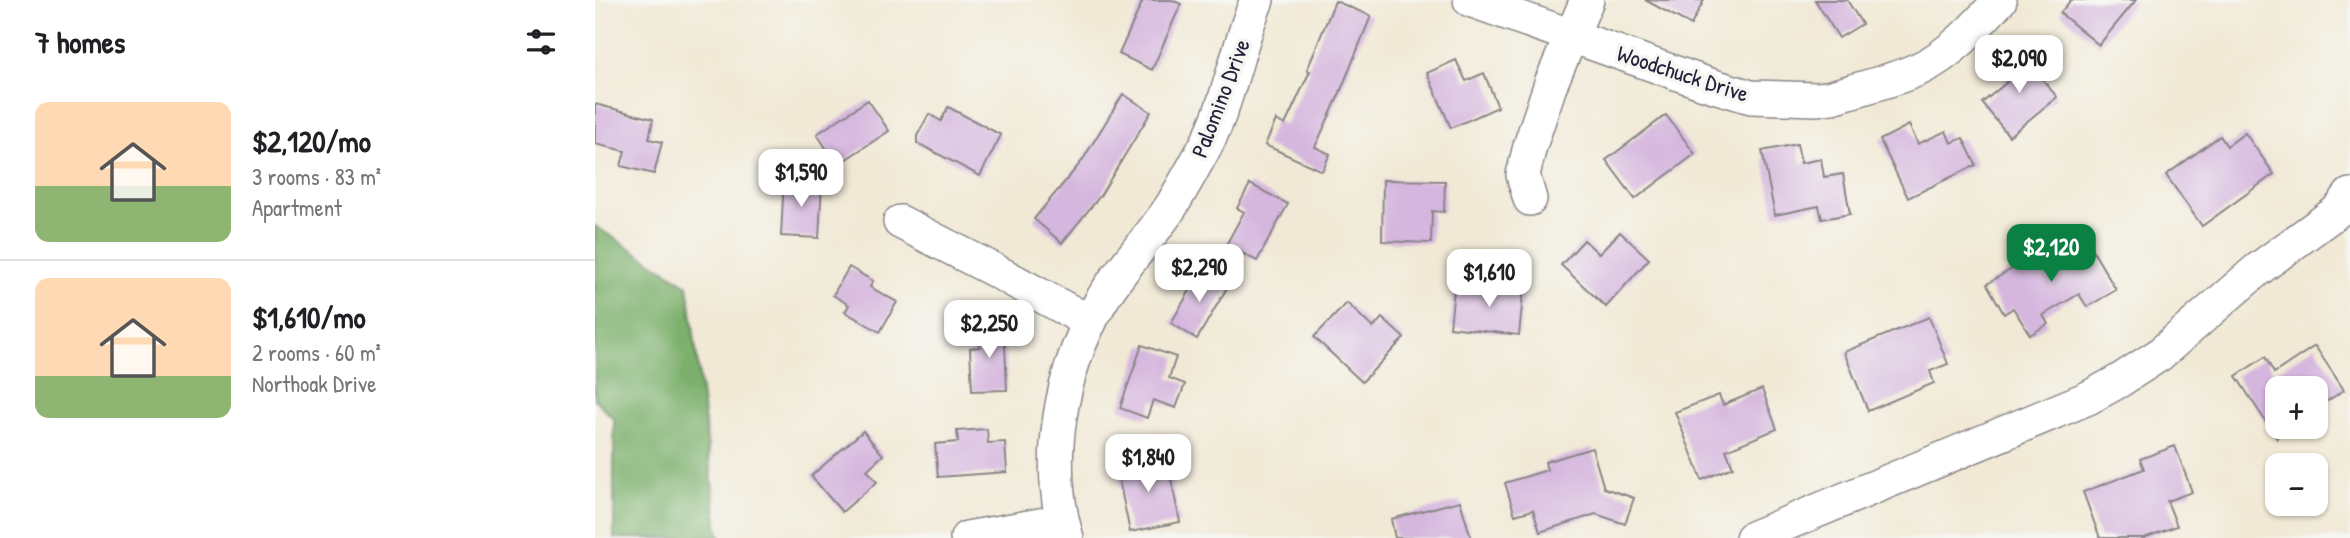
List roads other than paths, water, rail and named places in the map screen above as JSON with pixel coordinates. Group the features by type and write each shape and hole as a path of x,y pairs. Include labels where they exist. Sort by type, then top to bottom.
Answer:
{"street":[{"name":"Palomino Drive","path":"1064,530 1056,466 1061,405 1084,332 1101,300 1172,205 1208,141 1257,0"},
{"name":"Woodchuck Drive","path":"1470,0 1752,97 1817,99 1832,97 1921,68 1948,51 2000,0"},
{"path":"1530,200 1523,175 1530,146 1551,83 1587,0"},
{"path":"1752,538 2088,398 2119,381 2159,355 2257,270 2346,204"},
{"path":"900,222 1090,322"},
{"path":"967,538 1064,530"}]}
